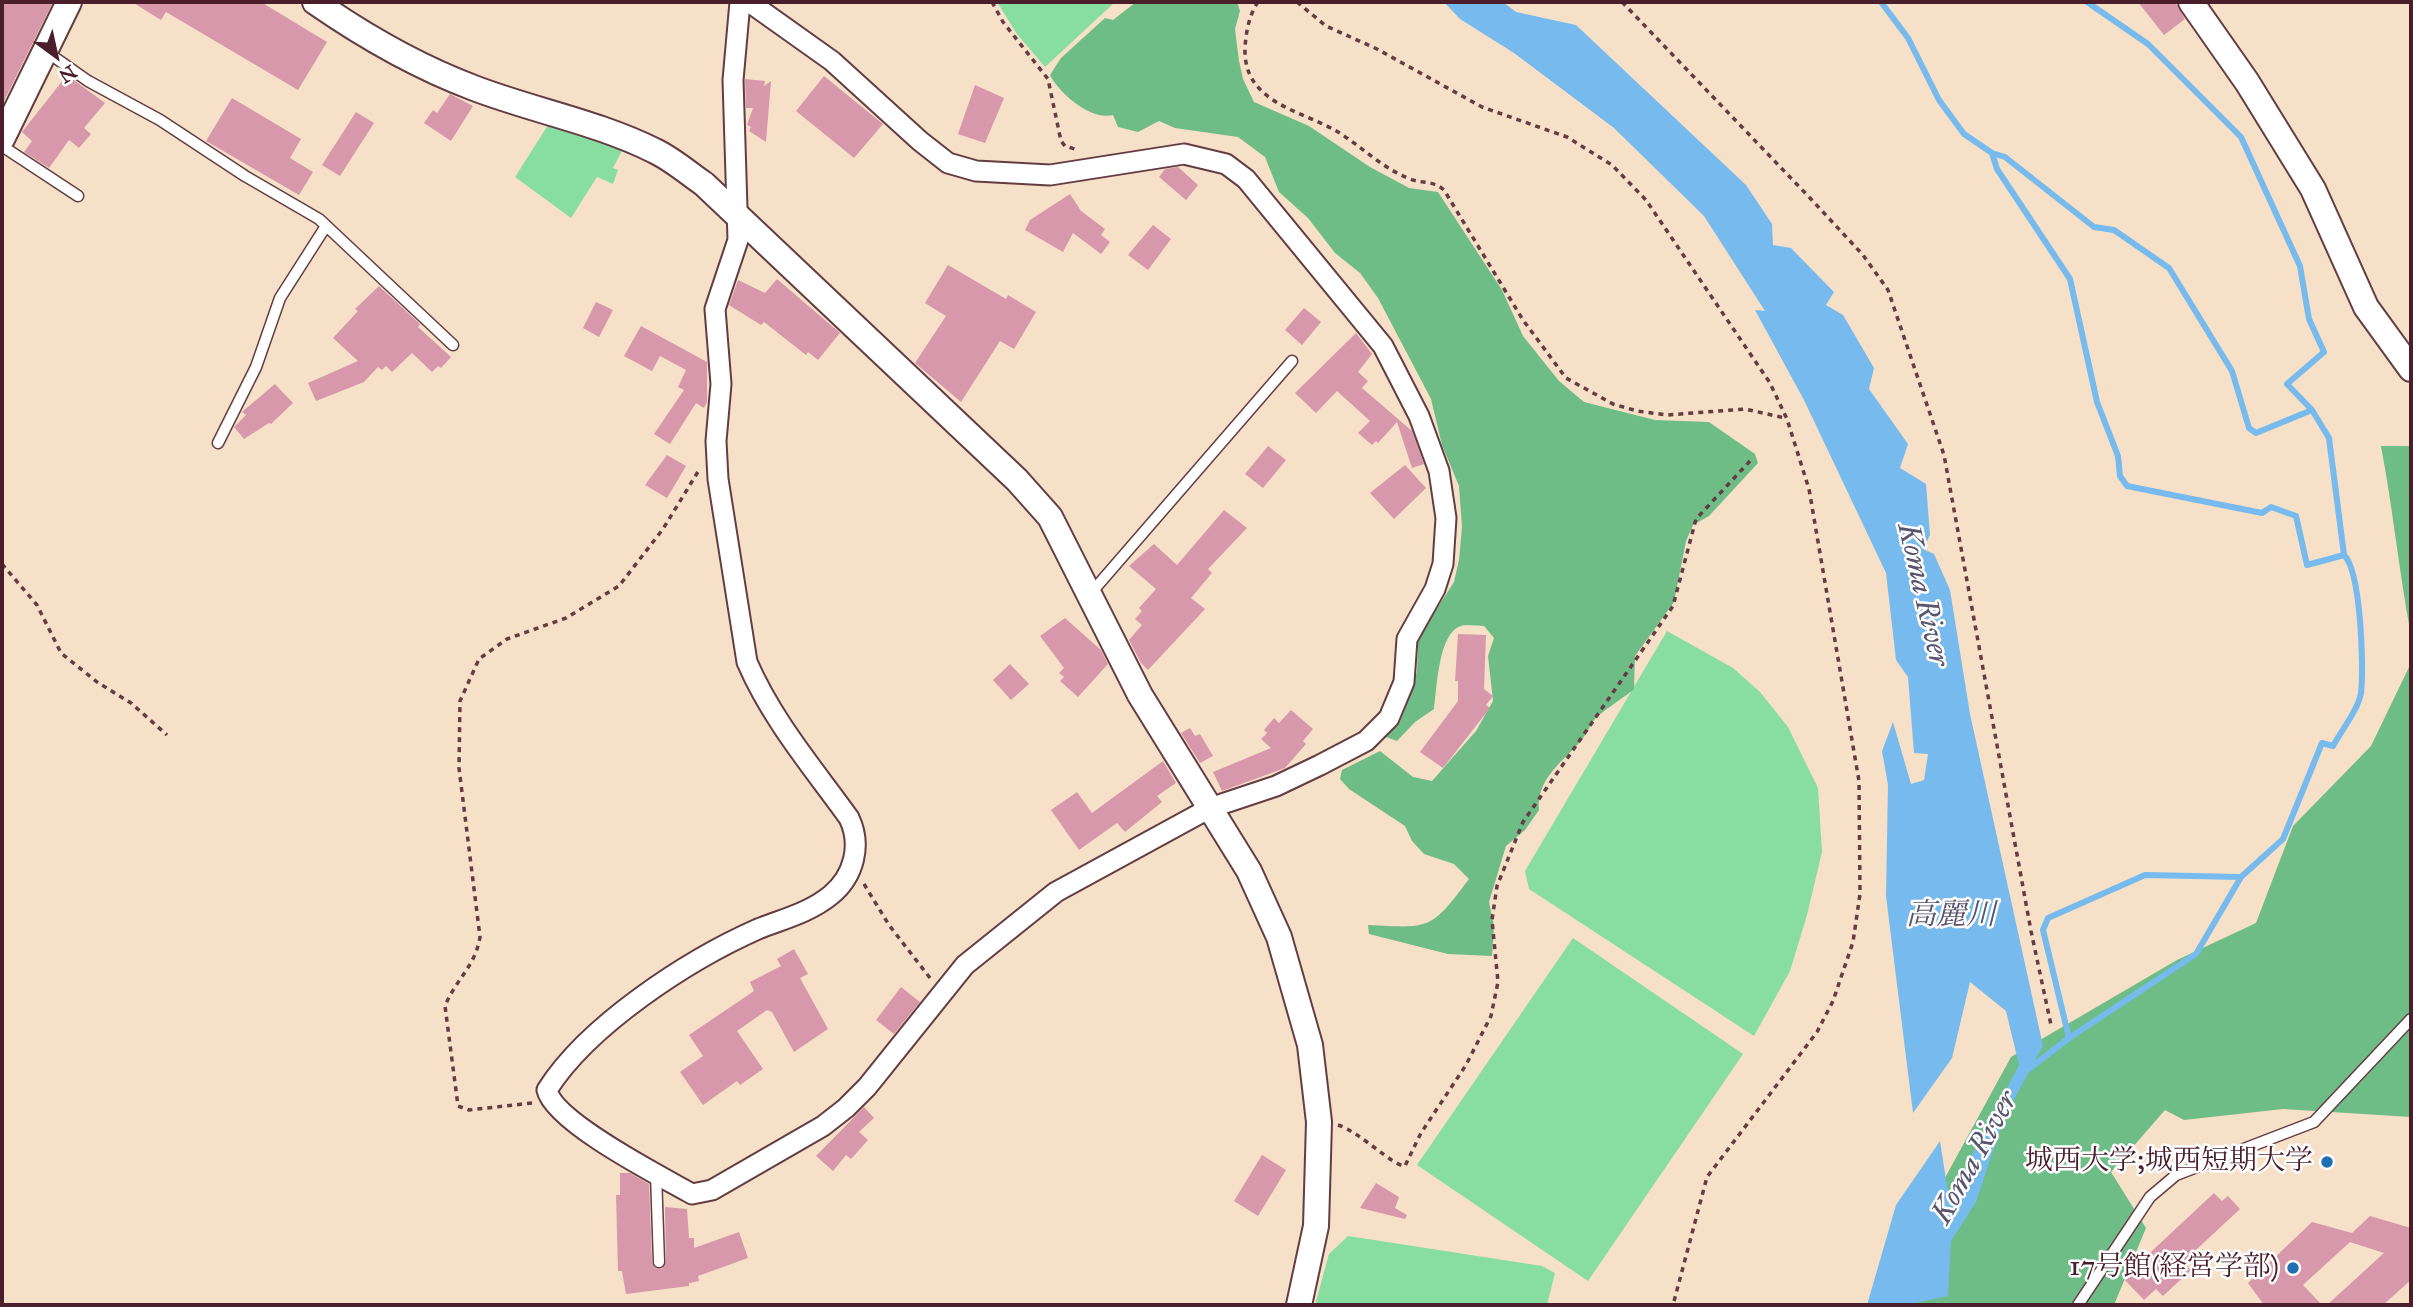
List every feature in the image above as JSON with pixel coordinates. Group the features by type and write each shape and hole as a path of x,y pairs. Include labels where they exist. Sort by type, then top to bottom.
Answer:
{"street":[{"path":"2,139 8,112 69,2"},
{"path":"315,2 356,30 474,88 596,126 657,152 704,184 1017,480 1050,517 1091,593 1140,695 1249,871 1279,937 1310,1045 1319,1122 1316,1226 1299,1305"},
{"path":"740,2 733,80 738,240 715,309 721,384 716,441 718,479 747,662 759,689 784,729 849,818 855,831 857,850 852,864 832,894 803,912 758,929 686,965 573,1055 547,1090 549,1101 567,1119 692,1194 712,1190 823,1126 867,1087 965,965 1056,892 1210,808 1276,786 1366,741 1390,718 1404,682 1407,639 1435,589 1443,564 1446,518 1439,471 1419,416 1383,346 1350,302 1246,179 1226,164 1184,154 1050,175 976,171 948,163 832,61 749,2"},
{"path":"2191,2 2247,82 2313,190 2366,307 2411,369"}],"lane":[{"path":"44,50 88,82 160,120 326,226 453,345"},
{"path":"2,146 78,196"},
{"path":"218,443 256,367 280,298 326,226"},
{"path":"1091,593 1292,361"},
{"path":"2078,1305 2150,1197 2176,1175 2314,1122 2411,1018"},
{"path":"656,1174 659,1262"}],"path":[{"path":"992,2 1003,22 1048,79 1065,146 1115,165"},
{"path":"1258,2 1248,24 1245,59 1257,86 1289,111 1341,134 1384,165 1411,180 1436,183 1444,190 1523,320 1566,378 1614,404 1637,411 1667,415 1745,410 1787,418"},
{"path":"1297,2 1326,26 1377,49 1482,107 1567,137 1612,165 1646,200 1770,383 1787,418 1809,489 1859,781 1860,894 1844,972 1817,1032 1707,1177 1673,1305"},
{"path":"1622,2 1863,255 1888,290 1944,455 2031,931 2052,1025"},
{"path":"549,1101 468,1110 458,1106 445,1006 451,990 477,957 480,937 458,768 460,701 479,659 507,639 566,618 619,586 663,528 716,441"},
{"path":"1319,1122 1342,1126 1359,1134 1390,1161 1405,1166 1422,1133 1472,1056 1491,1016 1498,982 1492,920 1497,886 1523,822 1673,606 1696,519 1750,461"},
{"path":"2,564 37,605 61,653 89,676 131,703 167,735"},
{"path":"852,864 902,944 943,991"}],"green space":[{"path":"997,2 1115,2 1045,67 1017,34"},
{"path":"1136,2 1237,2 1240,11 1235,29 1239,61 1243,79 1254,102 1309,126 1370,167 1409,188 1438,192 1502,290 1523,336 1559,381 1584,402 1655,420 1709,422 1755,454 1758,463 1709,516 1693,525 1686,541 1674,602 1635,656 1634,689 1595,719 1582,740 1551,773 1541,790 1539,810 1525,830 1506,846 1489,902 1494,926 1492,956 1448,954 1369,934 1368,925 1404,926 1427,923 1445,909 1469,879 1454,864 1424,854 1412,841 1405,826 1349,789 1340,779 1342,770 1380,751 1413,777 1432,781 1476,731 1493,701 1488,656 1494,638 1484,626 1461,626 1453,631 1443,650 1434,709 1415,722 1397,741 1386,737 1400,722 1411,694 1417,671 1418,638 1454,582 1459,560 1462,527 1459,486 1442,445 1431,399 1378,298 1360,273 1335,253 1308,218 1279,192 1265,157 1238,137 1175,128 1159,121 1138,132 1118,127 1113,115 1104,116 1086,110 1054,82 1050,75 1061,58 1105,18 1113,20"},
{"path":"550,122 623,149 613,168 618,170 613,184 597,177 571,218 515,177"},
{"path":"2381,446 2411,446 2411,635 2389,493"},
{"path":"1667,631 1733,668 1760,692 1788,727 1818,788 1822,852 1807,915 1790,971 1754,1036 1529,889 1525,871"},
{"path":"2411,663 2411,1117 2283,1109 2184,1120 2165,1110 2111,1172 2146,1228 2114,1305 1898,1305 1928,1209 2011,1057 2177,960 2256,923 2293,826 2371,746"},
{"path":"1573,938 1743,1054 1588,1281 1417,1165"},
{"path":"1348,1236 1542,1266 1555,1273 1547,1305 1315,1305 1329,1254"}],"water":[{"name":"高麗川","path":"1444,2 1503,2 1516,12 1576,25 1746,185 1772,224 1773,245 1791,248 1834,292 1826,305 1843,315 1874,368 1869,389 1908,444 1900,468 1926,484 1930,535 1923,549 1934,554 1950,590 1970,714 2043,1046 2004,1118 1976,1202 1951,1241 1948,1296 1906,1305 1867,1305 1896,1205 1940,1141 1949,1199 2019,1065 2006,1011 1970,982 1952,1058 1913,1113 1886,896 1888,785 1882,751 1893,722 1911,784 1924,780 1928,754 1914,753 1908,677 1896,660 1886,573 1804,400 1755,310 1765,311 1704,216 1614,128 1514,53 1460,19"}],"building":[{"path":"2,2 53,2 2,105"},
{"path":"132,2 261,2 327,42 298,90 166,12 161,20"},
{"path":"2138,2 2175,2 2185,19 2164,35"},
{"path":"67,75 105,103 84,128 91,134 79,148 69,140 49,168 24,152 32,141 22,132"},
{"path":"824,76 883,124 854,158 796,111"},
{"path":"745,79 765,81 764,86 771,81 766,142 749,131 751,127 747,125 753,108 746,108"},
{"path":"975,85 1004,98 985,143 958,134"},
{"path":"450,94 473,106 451,141 424,123 433,110 437,113"},
{"path":"232,98 301,139 290,158 313,172 299,195 206,141"},
{"path":"356,112 374,123 340,176 322,165"},
{"path":"1178,167 1198,185 1186,200 1159,177 1165,169"},
{"path":"1070,194 1081,211 1105,229 1101,235 1110,242 1101,254 1073,233 1063,252 1025,230 1030,220"},
{"path":"1153,225 1171,239 1148,270 1128,255"},
{"path":"948,265 1006,299 1008,295 1036,312 1014,349 1000,341 961,402 915,363 946,316 925,303"},
{"path":"777,279 840,333 818,360 808,352 806,355 764,322 761,325 729,305 738,280 765,293"},
{"path":"379,286 451,357 441,368 438,366 432,372 412,353 392,372 386,366 382,370 378,367 364,382 316,401 308,383 358,361 333,338 358,311 355,309"},
{"path":"596,302 613,310 599,337 583,328"},
{"path":"1304,308 1321,322 1302,345 1285,330"},
{"path":"641,326 707,362 707,402 704,408 696,403 670,444 654,434 684,390 678,387 686,370 660,356 652,371 624,356"},
{"path":"1356,333 1372,354 1358,372 1368,381 1362,388 1412,431 1424,464 1412,468 1397,422 1378,443 1376,441 1372,445 1358,433 1370,421 1337,391 1316,413 1295,393"},
{"path":"275,384 293,403 271,424 244,439 234,427 246,415 242,412"},
{"path":"1268,446 1286,460 1263,488 1245,474"},
{"path":"667,455 686,466 667,498 645,485"},
{"path":"1405,465 1426,488 1394,519 1370,493"},
{"path":"1224,510 1247,528 1208,569 1212,573 1191,598 1205,609 1148,670 1141,663 1129,640 1142,625 1135,619 1142,611 1139,608 1156,589 1129,566 1154,544 1177,565"},
{"path":"1065,618 1101,650 1108,664 1078,697 1060,681 1064,677 1059,673 1064,668 1040,636"},
{"path":"1458,634 1486,635 1484,689 1493,696 1486,705 1490,708 1443,768 1420,752 1458,701 1458,681 1455,681"},
{"path":"1010,664 1029,684 1011,700 993,680"},
{"path":"1291,710 1313,729 1303,741 1306,744 1285,768 1222,791 1213,772 1271,748 1261,739 1267,733 1264,730 1274,718 1279,723"},
{"path":"1190,728 1195,736 1200,734 1213,756 1200,763 1181,733"},
{"path":"1163,761 1176,783 1157,796 1162,802 1125,832 1117,823 1079,850 1051,810 1077,792 1092,813"},
{"path":"794,949 808,974 800,978 828,1029 794,1052 772,1012 767,1010 737,1031 763,1069 740,1085 737,1081 703,1105 680,1072 703,1056 689,1035 754,991 750,982 781,966 777,959"},
{"path":"901,987 920,1002 894,1034 876,1020"},
{"path":"864,1107 874,1118 859,1132 868,1140 851,1159 846,1155 833,1171 816,1156"},
{"path":"1262,1155 1286,1170 1258,1216 1234,1201"},
{"path":"620,1173 630,1173 649,1184 652,1262 655,1268 662,1269 666,1262 665,1207 687,1209 689,1238 694,1238 694,1248 739,1232 748,1258 698,1276 699,1281 689,1283 689,1286 626,1294 622,1271 618,1271 616,1195 620,1195"},
{"path":"1376,1183 1399,1197 1395,1208 1407,1215 1405,1219 1360,1208"},
{"path":"2214,1193 2222,1201 2228,1196 2240,1209 2183,1262 2191,1270 2163,1296 2156,1289 2144,1300 2123,1278"},
{"name":"17号館(経営学部)","path":"2370,1216 2411,1228 2411,1280 2383,1305 2327,1305 2384,1253 2350,1242 2303,1285 2322,1305 2264,1305 2248,1283 2312,1222 2352,1233"}],"waterway":[{"path":"1881,2 1908,38 1939,100 1964,134 1992,153 1997,169 2070,279 2097,402 2118,456 2120,476 2127,486 2262,513 2271,507 2296,516 2307,565 2344,555 2350,564 2358,599 2362,681 2359,700 2333,746 2322,743 2283,839 2241,877 2145,875 2048,918 2043,930 2069,1038"},
{"path":"2087,2 2148,44 2241,137 2300,266 2309,319 2324,352 2287,384 2312,410 2329,438 2344,555"},
{"path":"1992,153 2005,157 2094,227 2114,230 2169,268 2232,371 2249,428 2256,433 2312,410"},
{"path":"2026,1071 2069,1038 2196,954 2241,877"}],"place":[{"name":"城西大学;城西短期大学","path":"2327,1162"},
{"name":"17号館(経営学部)","path":"2293,1268"}],"water label":[{"name":"Koma River","path":"1922,595"},
{"name":"Koma River","path":"1976,1158"}]}
